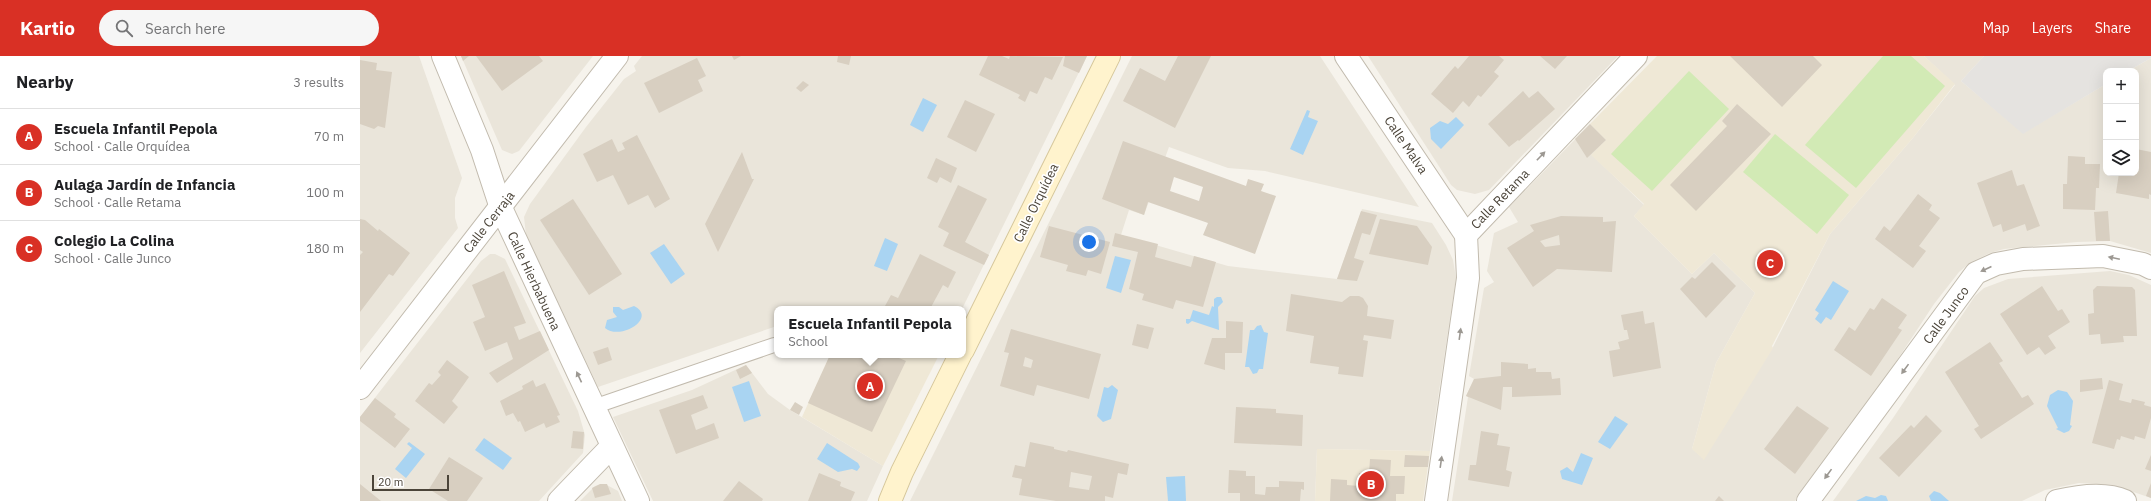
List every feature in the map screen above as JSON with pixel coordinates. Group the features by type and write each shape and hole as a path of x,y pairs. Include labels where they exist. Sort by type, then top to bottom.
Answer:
{"street":[{"name":"Calle Hierbabuena","path":"443,56 482,150 501,208 611,447 638,501"},
{"name":"Calle Cerraja","path":"360,388 501,208 617,56"},
{"name":"Calle Orquídea","path":"966,344 1109,56"},
{"name":"Calle Malva","path":"1346,56 1466,235"},
{"name":"Calle Retama","path":"1436,501 1468,278 1466,235 1636,56"},
{"name":"Calle Junco","path":"1808,501 1976,273 1996,264 2023,258 2102,256 2143,264 2151,268"},
{"path":"890,501 902,472 959,358"},
{"path":"559,501 611,447"},
{"path":"2057,501 2076,496 2116,497 2125,501"}],"lane":[{"path":"593,407 774,345"}],"shaded area":[{"path":"360,56 419,56 462,178 455,198 455,218 458,228 360,353"},
{"path":"461,56 593,56 519,151 512,154 502,150"},
{"path":"642,56 1087,56 963,306 774,306 774,327 598,387 526,235 524,217 530,204 586,127 624,79 636,71 634,66"},
{"path":"1132,56 1320,56 1419,207 1265,171 1228,168 1169,147 1144,215 1129,210 1121,235 1228,266 1337,279 1362,209 1432,223 1446,245 1453,260 1456,278 1430,451 1317,449 1315,501 910,501"},
{"path":"1368,56 1618,56 1489,190 1475,194 1457,190 1451,185"},
{"path":"1657,56 1924,56 1955,84 1912,139 1830,234 1772,346 1773,348 1704,460 1692,449 1716,363 1755,293 1714,253 1692,274 1634,216 1644,204 1591,155 1606,140 1590,124"},
{"path":"1924,56 1984,56 1961,81 2023,133 2103,86 2103,176 2139,176 2139,68 2133,68 2151,58 2151,253 2110,241 2077,242 2004,249 1990,253 1971,262 1959,272 1934,304 1859,418 1795,501 1452,501 1468,397 1466,396 1474,379 1469,376 1484,288 1494,282 1487,271 1494,233 1518,222 1509,207 1590,124 1606,140 1592,155 1644,205 1634,216 1692,274 1714,253 1755,293 1716,363 1692,449 1773,347 1830,234 1912,139 1955,85"},
{"path":"1984,56 2151,56 2151,58 2133,68 2103,68 2103,86 2023,134 1961,81"},
{"path":"490,254 495,254 505,259 578,411 585,435 583,453 539,501 360,501 360,417 481,261"},
{"path":"2110,271 2129,275 2151,285 2151,498 2113,485 2079,483 2045,490 2022,501 1833,501 1893,418 1975,296 1984,288 2008,279"},
{"path":"829,358 937,358 883,466 802,417"},
{"path":"746,365 768,394 790,410 883,466 867,501 653,501 613,417 692,390"},
{"path":"1317,449 1430,451 1423,501 1315,501"},
{"path":"605,484 618,491 622,501 580,501 595,486"}],"green space":[{"path":"1883,56 1911,56 1945,86 1856,188 1805,145"},
{"path":"1689,71 1729,109 1652,191 1611,154"},
{"path":"1775,134 1849,195 1817,234 1743,172"}],"water":[{"path":"923,98 937,105 923,132 910,125"},
{"path":"1307,110 1310,111 1308,117 1318,121 1303,155 1290,149"},
{"path":"1456,117 1464,125 1441,149 1431,139 1430,128 1440,121 1448,124"},
{"path":"885,238 898,244 887,271 874,266"},
{"path":"664,244 685,274 671,284 650,253"},
{"path":"1115,256 1131,260 1121,293 1106,288"},
{"path":"1833,281 1849,291 1831,320 1826,317 1821,324 1815,319 1819,313 1815,310"},
{"path":"1221,297 1223,302 1218,307 1219,330 1192,321 1188,324 1186,323 1186,319 1190,319 1193,310 1209,315 1212,306 1214,307 1214,299"},
{"path":"634,306 640,311 642,316 639,322 634,326 619,332 605,328 607,320 617,317 613,312 613,307 619,307 623,310"},
{"path":"1261,325 1264,332 1268,333 1263,369 1259,369 1257,373 1253,374 1249,367 1245,367 1250,330 1254,330 1257,326"},
{"path":"749,381 761,416 744,422 732,387"},
{"path":"1112,385 1118,390 1111,419 1103,422 1097,416 1104,387 1108,388"},
{"path":"2058,390 2067,392 2073,401 2070,425 2072,426 2069,431 2064,433 2056,429 2058,428 2047,406 2050,395"},
{"path":"1615,416 1628,424 1610,449 1598,442"},
{"path":"484,438 512,458 503,470 475,450"},
{"path":"409,442 425,454 406,478 395,469 412,448 407,444"},
{"path":"827,443 858,463 860,467 857,471 852,469 838,472 817,459"},
{"path":"1581,453 1593,458 1582,485 1562,479 1560,471 1567,467 1573,472"},
{"path":"1185,476 1186,501 1168,501 1166,477"},
{"path":"1934,491 1940,493 1949,501 1931,501 1929,496"},
{"path":"1881,495 1886,496 1888,501 1856,501 1866,496 1875,498"}],"building":[{"path":"461,56 469,56 463,61"},
{"path":"476,56 539,56 543,61 502,91"},
{"path":"732,56 741,56 734,60"},
{"path":"838,56 851,56 849,65 837,62"},
{"path":"988,56 1002,56 1009,59 1010,56 1063,57 1052,80 1045,77 1037,94 1030,91 1025,102 1018,98 1020,95 979,75"},
{"path":"1065,56 1087,56 1079,73 1063,66"},
{"path":"1178,56 1211,56 1175,128 1123,101 1140,68 1165,81"},
{"path":"1469,56 1499,56 1504,60 1494,72 1499,76 1481,97 1478,95 1469,107 1463,101 1453,113 1431,94 1455,66 1458,69"},
{"path":"1540,56 1567,56 1555,69"},
{"path":"1730,56 1813,56 1822,65 1782,107"},
{"path":"697,58 706,76 698,80 703,91 659,113 644,83"},
{"path":"360,60 377,63 376,70 392,72 385,128 378,126 374,129 360,124"},
{"path":"803,81 809,85 801,92 796,88"},
{"path":"1523,91 1529,98 1538,91 1555,109 1519,141 1518,140 1509,147 1488,124"},
{"path":"965,100 995,114 976,152 947,137"},
{"path":"1737,104 1771,134 1696,211 1670,185 1727,126 1722,121"},
{"path":"1590,124 1606,140 1587,158 1575,139"},
{"path":"637,135 670,199 655,208 648,195 628,205 613,175 597,182 583,154 612,139 618,152 625,149 622,143"},
{"path":"1123,141 1246,186 1248,179 1264,184 1261,191 1276,196 1255,254 1203,235 1208,223 1148,202 1144,215 1102,199","holes":["1174,177 1203,187 1199,201 1170,191"]},
{"path":"2139,150 2151,152 2151,195 2149,194 2149,199 2116,193 2119,176 2139,176"},
{"path":"742,152 752,179 754,179 718,252 705,224"},
{"path":"2068,156 2085,157 2085,164 2100,164 2099,188 2096,188 2095,210 2063,209 2063,184 2067,184"},
{"path":"936,158 957,168 951,183 940,177 937,183 927,178"},
{"path":"2012,170 2017,186 2024,184 2040,226 2027,231 2025,224 2003,232 2001,224 1993,227 1977,183"},
{"path":"958,185 987,199 965,242 989,255 984,265 943,246 949,233 938,227"},
{"path":"1918,194 1932,205 1929,210 1940,218 1919,246 1926,251 1913,268 1875,239 1884,226 1890,231"},
{"path":"573,199 622,274 589,295 540,220"},
{"path":"1361,211 1377,215 1370,235 1362,233 1354,258 1364,261 1357,281 1337,279"},
{"path":"2108,211 2110,241 2096,241 2094,212"},
{"path":"1561,216 1603,217 1603,222 1616,221 1612,272 1557,269 1533,287 1507,248 1534,231 1530,225","holes":["1559,235 1560,245 1545,247 1540,241"]},
{"path":"360,219 365,220 378,231 379,229 410,253 393,276 389,274 360,312 360,255 363,252 360,250"},
{"path":"1380,219 1417,226 1432,247 1428,265 1369,254"},
{"path":"1049,226 1110,242 1101,274 1088,270 1086,276 1066,271 1068,265 1040,257"},
{"path":"1115,233 1158,244 1155,257 1191,267 1194,256 1216,262 1203,307 1176,300 1173,309 1142,300 1144,294 1129,289 1138,252 1112,246"},
{"path":"920,254 956,272 948,288 943,285 932,306 885,306 891,295 898,298"},
{"path":"1712,262 1736,286 1706,318 1680,289 1692,277 1695,279"},
{"path":"504,271 526,323 514,327 519,340 540,331 549,350 497,383 489,373 513,359 507,342 485,351 473,322 485,317 472,285"},
{"path":"2042,286 2058,311 2062,309 2070,322 2048,336 2056,348 2045,355 2039,347 2027,355 2000,314"},
{"path":"2097,286 2132,287 2135,290 2137,336 2123,336 2124,342 2101,344 2100,334 2089,335 2088,314 2094,313 2093,290"},
{"path":"1291,294 1342,302 1350,296 1359,296 1363,298 1368,306 1367,316 1394,320 1391,339 1364,335 1363,340 1368,341 1363,377 1338,374 1339,367 1310,363 1314,336 1286,331"},
{"path":"1882,298 1907,315 1898,328 1902,330 1871,376 1834,350 1849,327 1855,331 1870,308 1874,310"},
{"path":"1643,311 1645,324 1654,322 1661,368 1613,377 1609,351 1620,349 1618,342 1629,339 1627,330 1624,330 1621,315"},
{"path":"1226,321 1243,322 1242,353 1225,353 1225,370 1204,364 1212,338 1226,338"},
{"path":"1137,324 1154,328 1148,349 1132,345"},
{"path":"1011,329 1101,354 1089,399 1037,385 1034,396 1000,386 1009,353 1004,352","holes":["1025,357 1033,360 1031,368 1023,366"]},
{"path":"1990,342 2003,361 1999,363 2022,398 2028,395 2034,404 1981,439 1974,429 1979,426 1945,372"},
{"path":"608,347 612,360 598,365 593,352"},
{"path":"829,358 899,358 906,361 872,432 808,403"},
{"path":"447,360 469,377 452,401 458,407 444,424 415,401 429,383 432,385 441,375 438,372"},
{"path":"1501,362 1528,364 1528,369 1536,368 1536,372 1551,372 1552,379 1560,378 1561,395 1512,397 1512,387 1503,387 1501,410 1466,396 1474,379 1501,376"},
{"path":"746,365 752,373 740,379 736,370"},
{"path":"2102,378 2103,389 2080,392 2080,380"},
{"path":"533,380 536,387 545,383 560,415 557,416 560,422 546,428 544,423 525,432 520,421 518,422 513,413 506,416 500,401 523,389 522,386"},
{"path":"2109,380 2123,384 2119,400 2131,403 2132,399 2145,402 2144,405 2151,407 2151,418 2145,439 2135,436 2134,440 2121,436 2120,440 2117,439 2114,449 2092,443"},
{"path":"703,395 708,408 691,415 696,430 714,423 719,438 676,454 659,410"},
{"path":"375,398 396,414 394,417 410,429 395,448 360,421 360,417"},
{"path":"795,402 803,407 799,415 790,410"},
{"path":"1797,406 1829,428 1795,474 1764,449"},
{"path":"1236,407 1276,409 1276,413 1303,415 1302,446 1234,443"},
{"path":"1926,415 1942,431 1899,477 1879,458 1911,425 1914,428"},
{"path":"573,431 584,432 583,449 571,448"},
{"path":"1481,431 1499,434 1497,445 1510,447 1506,470 1512,472 1509,487 1468,480 1470,465 1476,465"},
{"path":"1030,442 1054,447 1054,449 1067,452 1068,450 1129,464 1127,475 1118,473 1113,498 1105,496 1105,501 1056,501 1019,495 1022,479 1012,477 1015,465 1025,467","holes":["1071,472 1092,476 1089,490 1069,487"]},
{"path":"1405,455 1429,456 1428,467 1404,467"},
{"path":"2151,455 2151,471 2145,469"},
{"path":"449,457 483,478 467,501 448,501 429,489"},
{"path":"1370,459 1391,460 1390,476 1405,476 1404,494 1396,494 1396,501 1330,501 1331,479 1347,480 1347,485 1359,486 1359,473 1369,473"},
{"path":"1229,470 1246,471 1246,476 1255,476 1255,494 1265,495 1266,487 1279,487 1279,481 1304,482 1304,490 1301,489 1300,501 1240,501 1240,493 1228,493"},
{"path":"819,473 841,482 840,486 855,492 851,501 808,501"},
{"path":"739,481 763,499 762,501 723,501"},
{"path":"2151,483 2151,498 2146,496"},
{"path":"360,484 381,501 360,501"},
{"path":"600,484 607,484 611,494 595,498 592,488"},
{"path":"1719,496 1724,501 1715,501"}],"place":[{"name":"Colegio La Colina","path":"1770,263"},
{"name":"Escuela Infantil Pepola","path":"870,386"},
{"name":"Aulaga Jardín de Infancia","path":"1371,484"}]}
